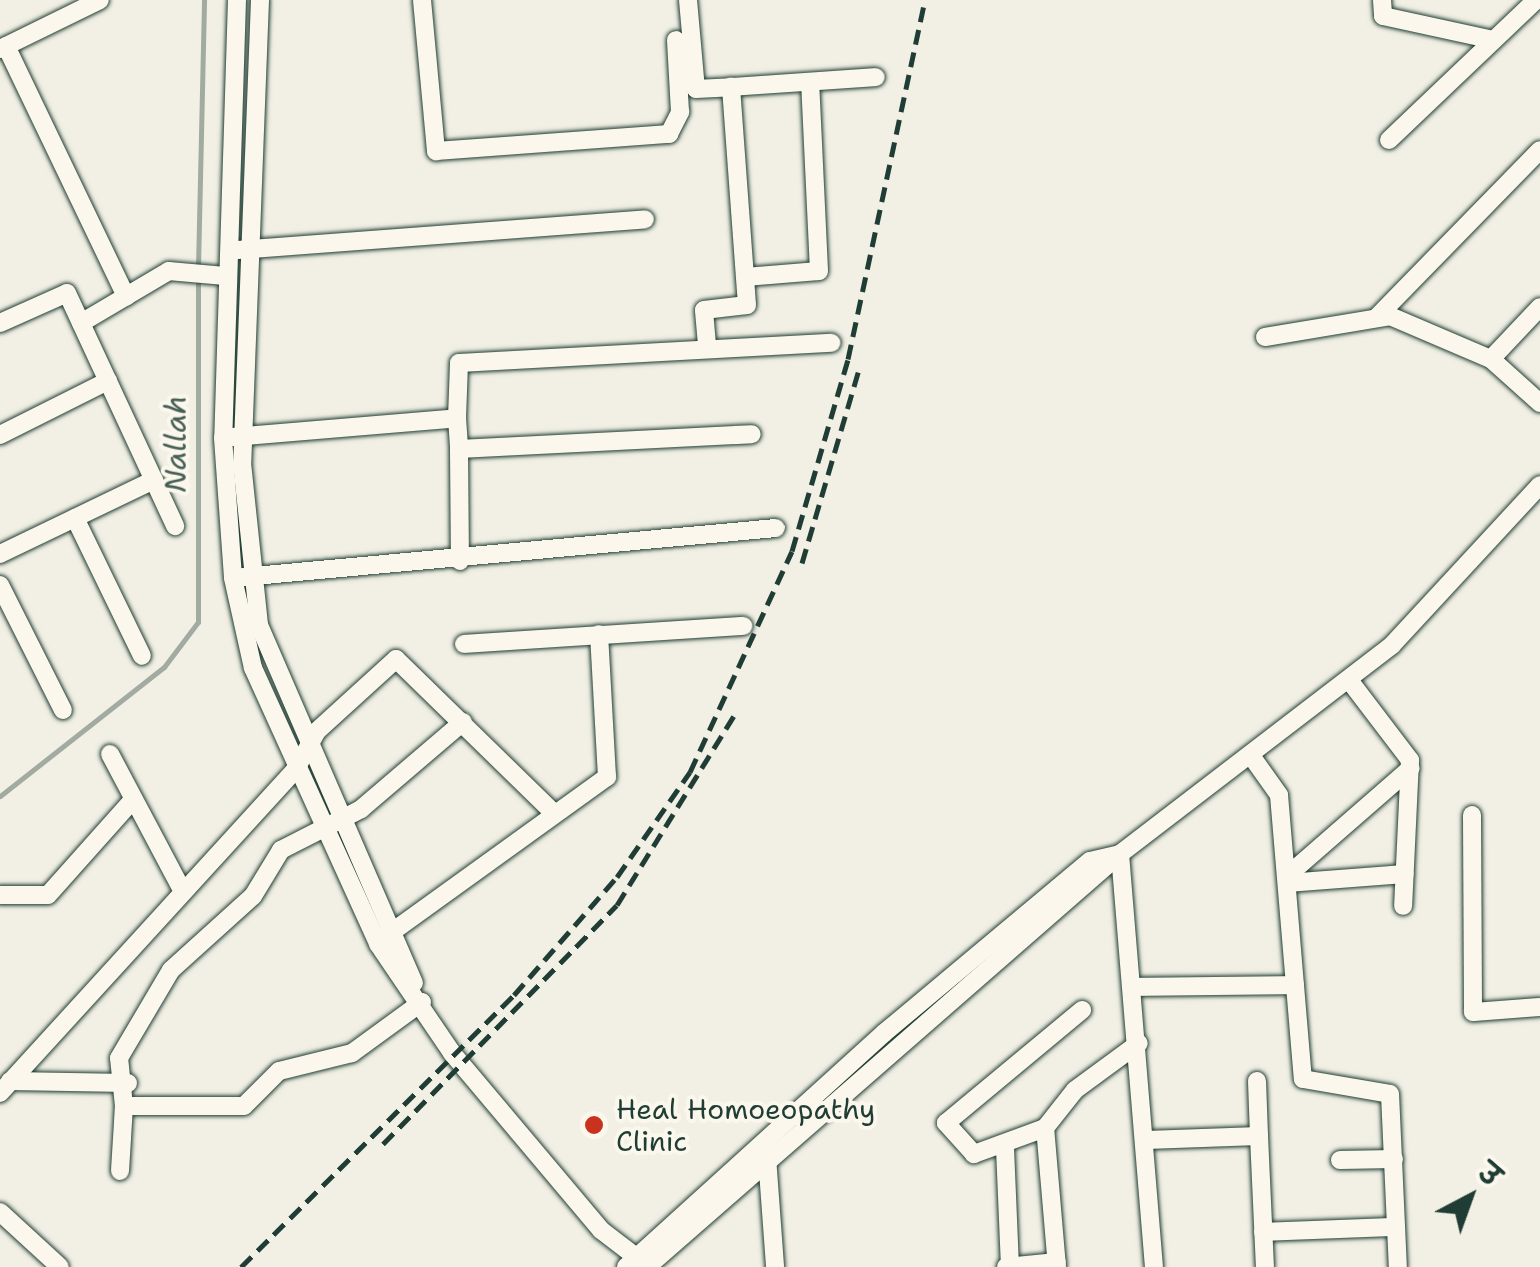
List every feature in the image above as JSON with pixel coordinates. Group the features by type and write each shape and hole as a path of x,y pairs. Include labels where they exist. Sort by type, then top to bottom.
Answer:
{"street":[{"path":"100,0 3,47 126,297"},
{"path":"237,0 225,276 223,438 233,578 253,668 296,769 394,929 422,1002"},
{"path":"260,0 242,437 253,576 273,668 307,745 333,827 378,944 422,1002 452,1053 601,1230 640,1264"},
{"path":"422,0 436,151 669,134 680,112 676,40"},
{"path":"688,0 696,89 876,78"},
{"path":"1382,0 1383,16 1493,40"},
{"path":"1388,140 1536,0"},
{"path":"745,278 819,271 810,82"},
{"path":"707,345 704,310 747,305 732,86"},
{"path":"1378,317 1540,150"},
{"path":"226,251 645,218"},
{"path":"81,323 169,272 225,276"},
{"path":"0,323 66,293 176,526"},
{"path":"1491,360 1540,307"},
{"path":"1265,337 1378,317 1491,360 1540,403"},
{"path":"460,560 459,363 707,345 831,343"},
{"path":"0,435 108,381"},
{"path":"223,438 458,418"},
{"path":"459,448 752,434"},
{"path":"0,554 154,480"},
{"path":"640,1264 1120,854 1349,680 1540,485"},
{"path":"75,518 142,656"},
{"path":"233,578 776,528"},
{"path":"0,585 63,710"},
{"path":"464,644 743,626"},
{"path":"378,944 553,812 567,811 610,770 599,634"},
{"path":"5,1087 296,769 307,745 396,659 553,812"},
{"path":"1349,680 1411,768 1403,906"},
{"path":"120,1171 128,1083 118,1058 141,1007 253,896 281,850 333,827 463,722"},
{"path":"110,754 131,802 183,892"},
{"path":"1252,757 1279,794 1303,1080 1390,1094 1398,1267"},
{"path":"1287,879 1411,768"},
{"path":"0,895 48,895 131,802"},
{"path":"1472,814 1473,1012 1540,1007"},
{"path":"1120,854 1135,988 1154,1267"},
{"path":"640,1264 1046,898 1090,861 1120,854"},
{"path":"1287,879 1405,874"},
{"path":"1135,988 1295,985"},
{"path":"124,1106 244,1106 280,1071 352,1053 422,1002"},
{"path":"1082,1010 946,1123 974,1154 1005,1148 1045,1128 1074,1090 1139,1043"},
{"path":"1257,1081 1264,1267"},
{"path":"5,1087 128,1083"},
{"path":"1005,1148 1008,1267 1057,1265 1045,1128"},
{"path":"1146,1140 1259,1136"},
{"path":"767,1157 775,1267"},
{"path":"1340,1160 1394,1159"},
{"path":"0,1212 60,1267"},
{"path":"1263,1232 1396,1227"}],"waterway":[{"name":"Nallah","path":"198,267 204,0"},
{"name":"Nallah","path":"0,796 164,667 198,622 198,278"}],"railway":[{"path":"241,1267 514,995 617,877 690,772 792,551 848,359 925,0"},
{"path":"802,563 860,366"},
{"path":"383,1144 617,905 738,709"}],"place":[{"name":"Heal Homoeopathy Clinic","path":"594,1125"}]}
